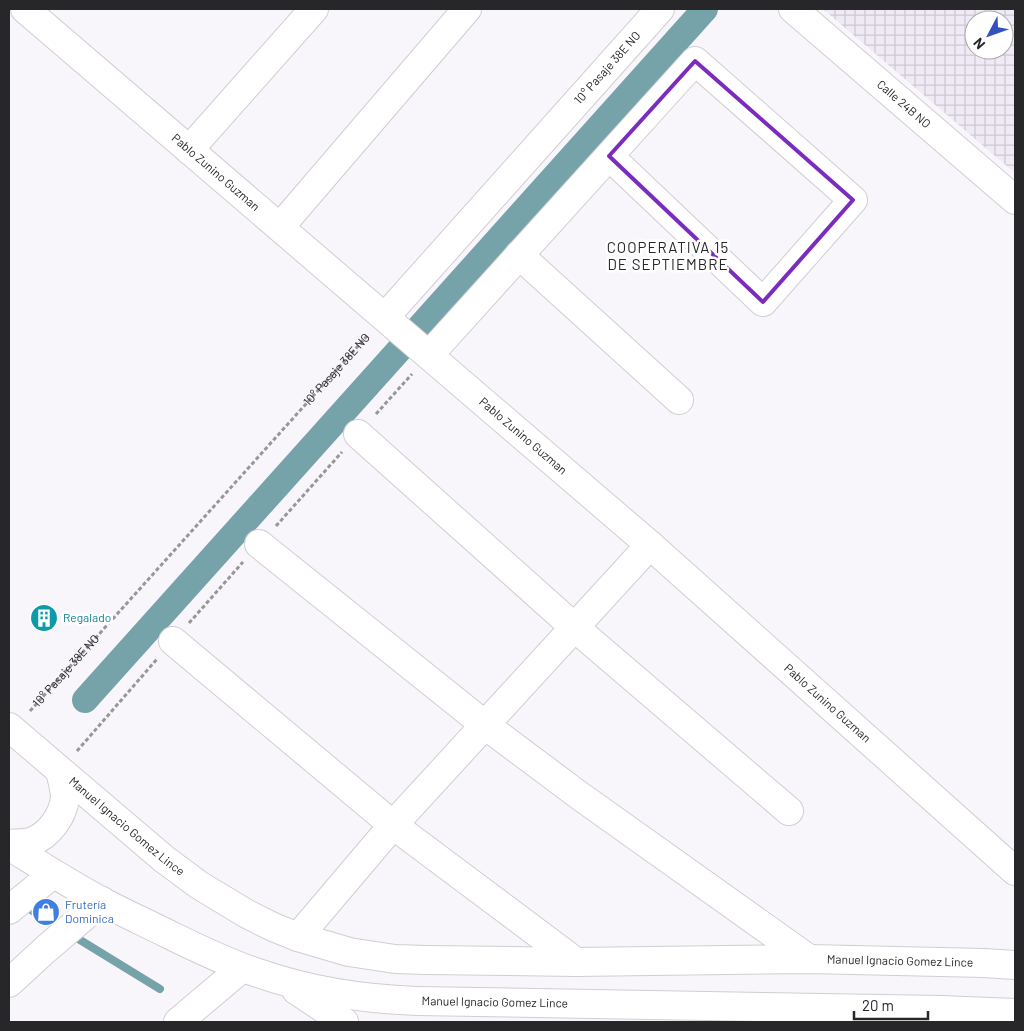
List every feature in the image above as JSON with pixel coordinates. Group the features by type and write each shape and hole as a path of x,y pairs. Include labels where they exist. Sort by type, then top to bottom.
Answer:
{"street":[{"name":"Pablo Zunino Guzman","path":"25,9 650,545 1015,871"},
{"path":"189,150 314,9"},
{"path":"280,227 467,9"},
{"name":"10° Pasaje 38E NO","path":"387,319 660,9"},
{"name":"Calle 24B NO","path":"793,9 1015,200"},
{"path":"426,352 519,256 695,60 853,200 763,302 609,156"},
{"path":"519,256 679,400"},
{"path":"358,434 574,627 789,811"},
{"path":"259,544 485,725 580,796 809,959"},
{"path":"298,937 393,825 650,545"},
{"path":"173,641 393,825 576,962"},
{"name":"Manuel Ignacio Gomez Lince","path":"10,730 199,885 273,927 298,937 349,952 396,959 426,960 576,962 809,959 1015,965"},
{"path":"9,845 32,841 45,834 54,824 62,811 65,798 60,771"},
{"name":"Manuel Ignacio Gomez Lince","path":"9,845 53,874 102,901 206,953 242,968 317,990 384,1000 427,1002 941,1010 1015,1013"},
{"path":"9,910 53,874"},
{"path":"9,983 102,901"},
{"path":"178,1022 242,968"},
{"path":"282,980 344,1022"},
{"path":"941,1010 968,1019 971,1022"}],"path":[{"name":"10° Pasaje 38E NO","path":"10,730 387,319"}],"highlighted area":[{"path":"695,61 853,200 763,302 609,156"}],"shaded area":[{"path":"823,9 1015,9 1015,173"}],"waterway":[{"path":"85,700 705,9"},
{"path":"23,905 160,989"}],"place":[{"name":"Regalado","path":"44,618"},
{"name":"Frutería Dominica","path":"46,912"}],"district":[{"name":"COOPERATIVA 15 DE SEPTIEMBRE","path":"668,256"}]}
